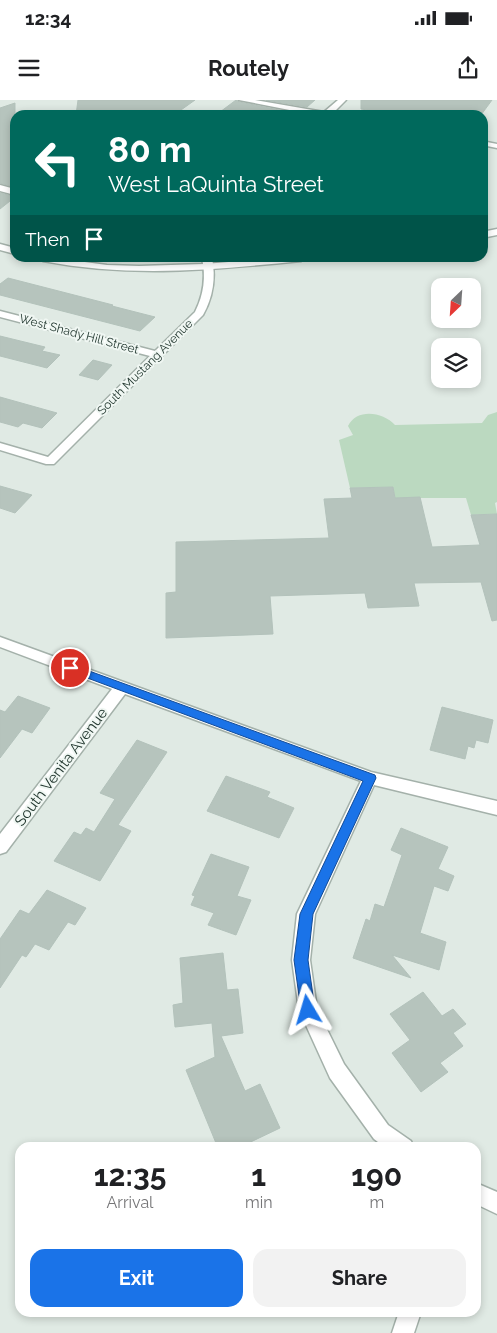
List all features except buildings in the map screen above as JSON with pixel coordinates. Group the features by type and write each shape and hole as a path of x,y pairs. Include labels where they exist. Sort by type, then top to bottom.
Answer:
{"street":[{"path":"243,100 298,110"},
{"path":"331,110 342,100"},
{"path":"71,262 138,270 182,270 208,262"},
{"name":"South Mustang Avenue","path":"0,446 50,461 199,313 208,297 208,262"},
{"name":"West Shady Hill Street","path":"0,314 157,355"},
{"path":"0,642 370,778 497,808"},
{"name":"South Venita Avenue","path":"0,847 122,687"},
{"path":"370,778 306,914 301,960 308,1010 337,1071 381,1132 395,1142"},
{"path":"481,1195 497,1203"},
{"path":"403,1333 408,1317"}],"green space":[{"path":"497,412 497,502 495,503 497,514 471,515 466,498 395,498 393,487 350,488 339,440 353,435 348,426 357,416 364,414 377,415 384,417 395,425 482,423 488,415"}],"route":[{"path":"70,668 370,778 306,914 301,960 308,1010"}]}
